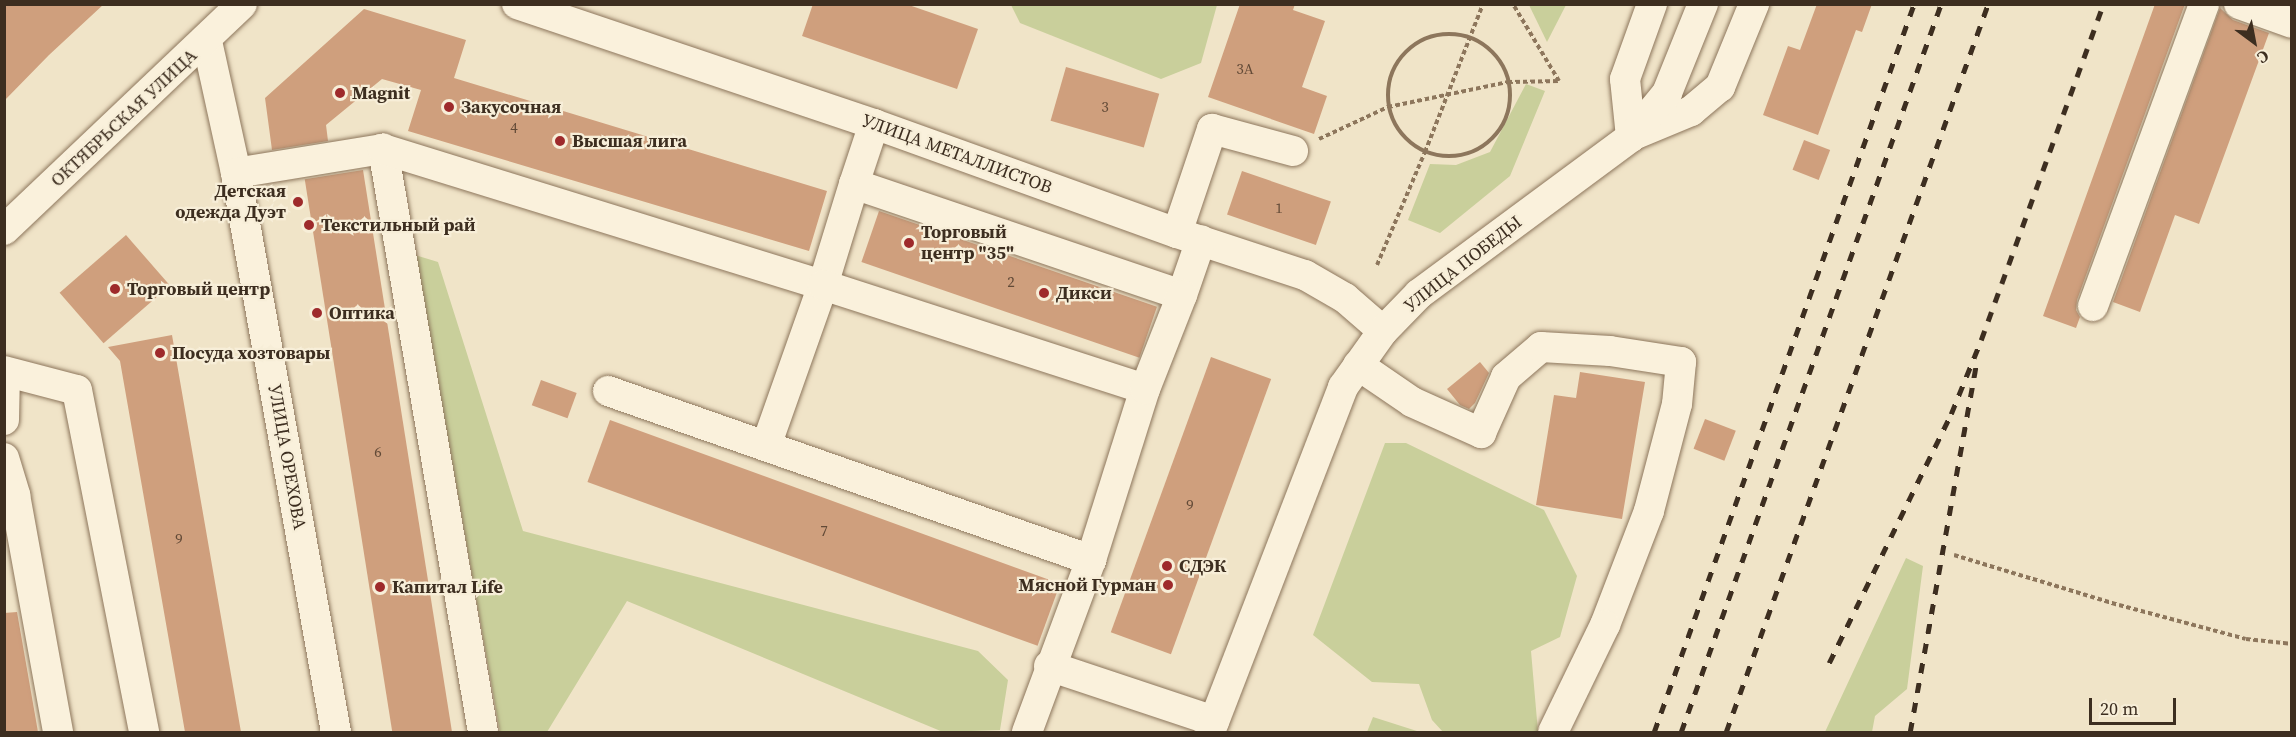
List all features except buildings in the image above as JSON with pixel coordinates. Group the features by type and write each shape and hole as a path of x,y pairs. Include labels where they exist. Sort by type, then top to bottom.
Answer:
{"street":[{"name":"ОКТЯБРЬСКАЯ УЛИЦА","path":"4,230 207,41 242,4"},
{"name":"УЛИЦА МЕТАЛЛИСТОВ","path":"517,4 874,124 1305,275 1346,298 1383,331"},
{"path":"1652,4 1625,79 1631,136 1691,111 1720,87 1754,4"},
{"name":"УЛИЦА ПОБЕДЫ","path":"1212,727 1343,387 1383,331 1419,294 1631,136 1667,93 1703,4"},
{"path":"2093,306 2204,4"},
{"path":"2239,4 2292,23"},
{"name":"УЛИЦА ОРЕХОВА","path":"207,41 236,172 336,732"},
{"path":"766,446 823,285 874,124"},
{"path":"1027,732 1049,666 1091,560 1145,389 1182,296 1189,236 1212,129 1293,151"},
{"path":"383,149 483,732"},
{"path":"236,172 383,149 823,285 1145,389"},
{"path":"854,184 1182,296"},
{"path":"1358,365 1412,402 1481,433 1506,377 1541,347 1610,351 1681,362 1677,404 1649,511 1605,625 1553,732"},
{"path":"4,420 5,371 77,390 144,732"},
{"path":"608,391 1091,560"},
{"path":"4,458 15,495 58,732"},
{"path":"1049,666 1212,727"}],"path":[{"path":"1377,265 1425,152 1468,37 1483,4"},
{"path":"1293,151 1388,107 1508,82 1559,81 1513,4"},
{"path":"1447,34 1468,37 1486,47 1501,63 1508,82 1509,103 1504,121 1493,136 1479,148 1462,155 1443,156 1425,152 1409,142 1396,126 1388,107 1388,86 1395,65 1408,49 1426,38 1447,34"},
{"path":"1954,555 2119,605 2234,636 2292,644"}],"green space":[{"path":"1011,5 1217,5 1201,63 1161,79 1020,23"},
{"path":"1529,5 1566,5 1547,42"},
{"path":"1526,84 1545,91 1510,176 1440,233 1408,220 1430,164 1456,165 1490,152"},
{"path":"415,255 438,262 523,531 978,651 1008,680 1000,730 943,732 627,601 547,732 500,732"},
{"path":"1385,443 1406,443 1544,510 1577,576 1560,637 1531,651 1538,732 1443,732 1432,720 1419,684 1372,682 1313,635"},
{"path":"1906,558 1923,566 1907,689 1875,716 1872,732 1825,732"},
{"path":"1373,717 1420,732 1367,732"}],"railway":[{"path":"1654,732 1914,4"},
{"path":"1681,732 1941,4"},
{"path":"1726,732 1988,4"},
{"path":"1829,663 1951,414 1981,340 2103,4"},
{"path":"1910,732 1976,367"}],"place":[{"name":"Magnit","path":"340,93"},
{"name":"Закусочная","path":"449,107"},
{"name":"Высшая лига","path":"560,141"},
{"name":"Детская одежда Дуэт","path":"298,202"},
{"name":"Текстильный рай","path":"309,225"},
{"name":"Торговый центр \"35\"","path":"909,243"},
{"name":"Торговый центр","path":"115,289"},
{"name":"Дикси","path":"1044,293"},
{"name":"Оптика","path":"317,313"},
{"name":"Посуда хозтовары","path":"160,353"},
{"name":"СДЭК","path":"1167,566"},
{"name":"Мясной Гурман","path":"1168,585"},
{"name":"Капитал Life","path":"380,587"}]}
